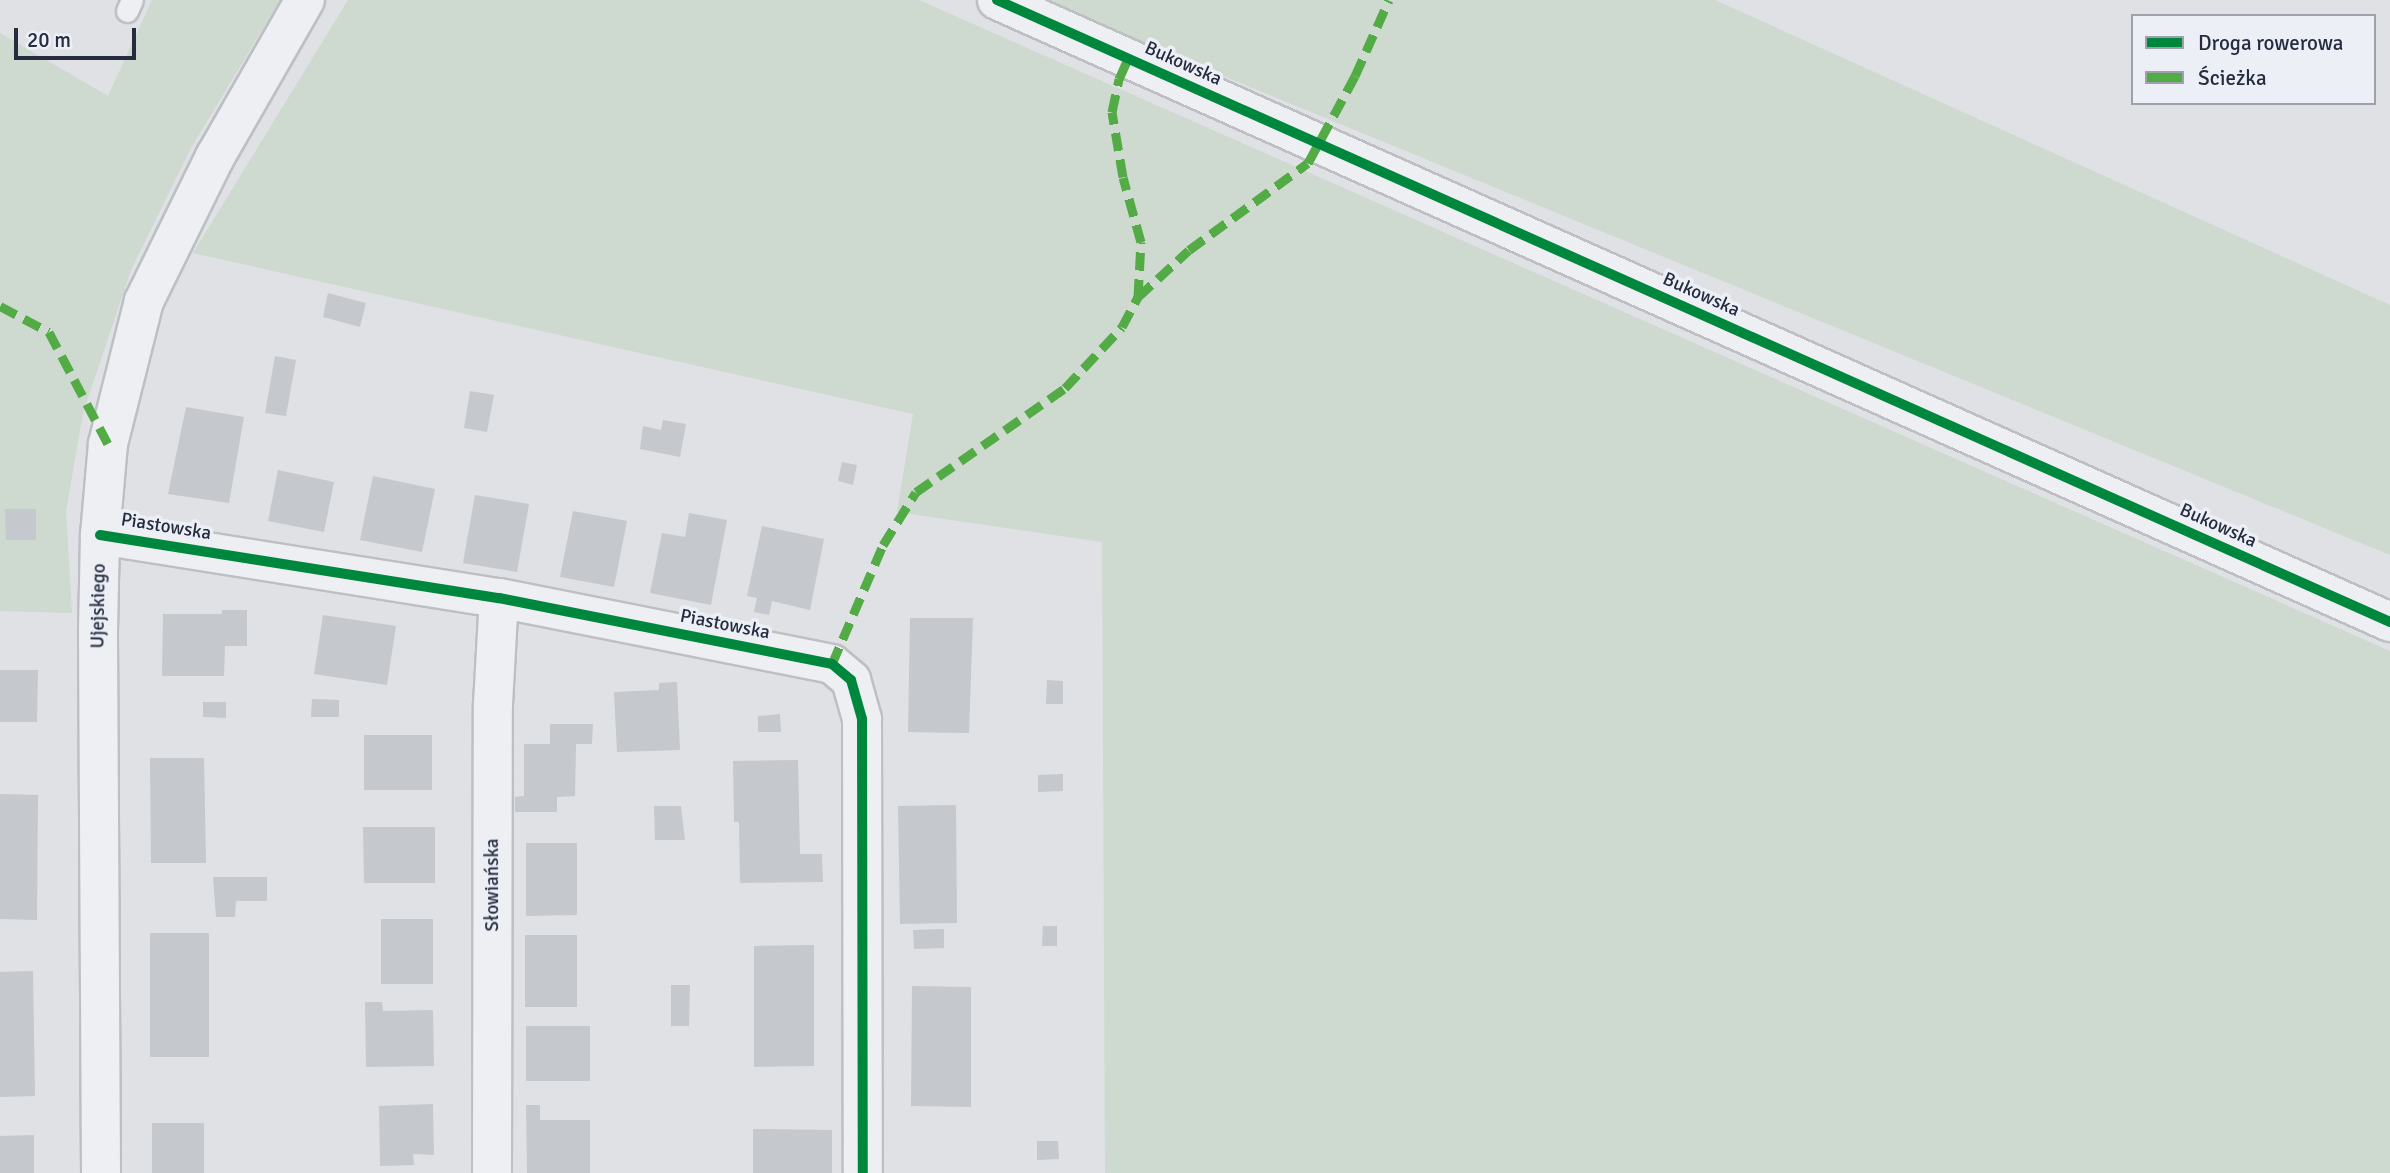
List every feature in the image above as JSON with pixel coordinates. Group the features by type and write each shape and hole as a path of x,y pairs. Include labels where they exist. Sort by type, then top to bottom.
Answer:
{"street":[{"name":"Ujejskiego","path":"101,1173 100,535 108,444 144,301 215,157 305,0"},
{"name":"Bukowska","path":"997,0 2390,622"},
{"name":"Piastowska","path":"100,535 499,598 832,664 851,680 862,719 863,1173"},
{"name":"Słowiańska","path":"492,1173 493,704 499,598"}],"shaded area":[{"path":"152,0 280,0 191,148 131,270 83,413 66,511 72,613 0,611 0,33 108,96"},
{"path":"348,0 919,0 2390,651 2390,1173 1105,1173 1102,542 897,512 913,414 193,253"},
{"path":"1038,0 1715,0 2390,305 2390,555"}],"building":[{"path":"328,293 366,303 360,327 323,317"},
{"path":"275,356 296,360 286,416 265,413"},
{"path":"470,391 494,395 487,432 464,428"},
{"path":"186,407 244,417 229,503 168,494"},
{"path":"663,420 686,424 680,457 640,449 643,426 661,430"},
{"path":"842,462 857,465 853,485 838,481"},
{"path":"278,470 334,482 324,532 268,521"},
{"path":"373,476 435,489 422,552 360,540"},
{"path":"475,495 529,504 517,572 463,563"},
{"path":"5,509 36,509 36,540 6,540"},
{"path":"573,511 627,521 614,587 560,577"},
{"path":"689,513 727,520 711,605 650,593 662,533 685,537"},
{"path":"762,526 824,539 810,610 772,601 769,615 754,612 757,598 747,596"},
{"path":"222,610 247,610 247,646 225,646 224,676 162,676 163,614 222,614"},
{"path":"323,615 396,626 387,685 314,674"},
{"path":"910,618 973,618 969,733 908,732"},
{"path":"0,670 38,670 37,722 0,722"},
{"path":"1047,680 1063,681 1063,704 1046,704"},
{"path":"677,682 680,750 617,752 614,692 659,690 659,683"},
{"path":"312,699 339,700 339,717 311,717"},
{"path":"203,702 226,702 226,718 203,717"},
{"path":"780,714 781,732 758,732 758,716"},
{"path":"550,724 593,724 592,744 576,744 575,796 557,797 557,812 515,812 515,797 524,796 524,744 550,744"},
{"path":"364,735 432,735 432,790 364,790"},
{"path":"150,758 204,758 206,863 151,863"},
{"path":"798,760 800,854 822,854 823,882 740,883 739,822 734,822 733,761"},
{"path":"1063,774 1063,791 1038,792 1038,775"},
{"path":"0,794 38,795 37,920 0,919"},
{"path":"956,805 957,923 900,924 898,806"},
{"path":"654,806 681,806 685,840 655,840"},
{"path":"363,827 435,827 435,883 364,883"},
{"path":"526,843 577,843 577,915 526,916"},
{"path":"213,877 267,877 267,901 236,901 235,917 216,917"},
{"path":"381,919 433,919 433,984 381,984"},
{"path":"1043,926 1057,926 1057,946 1042,946"},
{"path":"944,929 944,948 914,949 913,930"},
{"path":"150,933 209,933 209,1057 150,1057"},
{"path":"525,935 577,935 577,1007 525,1007"},
{"path":"814,945 814,1066 754,1067 754,946"},
{"path":"33,971 35,1096 0,1097 0,972"},
{"path":"671,985 690,985 689,1026 671,1026"},
{"path":"912,986 971,987 971,1107 911,1106"},
{"path":"365,1002 382,1002 383,1011 433,1010 434,1066 366,1067"},
{"path":"526,1026 590,1026 590,1081 526,1081"},
{"path":"433,1104 434,1155 413,1154 414,1165 380,1166 379,1106"},
{"path":"526,1105 540,1105 540,1120 590,1120 590,1173 527,1173"},
{"path":"152,1123 204,1123 204,1173 152,1173"},
{"path":"753,1129 832,1130 832,1173 753,1173"},
{"path":"34,1135 34,1173 0,1173 0,1136"},
{"path":"1037,1141 1058,1141 1059,1159 1037,1160"}],"marked path":[{"path":"1138,297 1189,250 1308,163 1355,76 1389,0"},
{"path":"832,664 883,545 916,492 1065,388 1122,327 1138,297 1141,242 1123,177 1112,112 1119,79 1128,59"},
{"path":"0,306 49,332 108,444"}],"cycle path":[{"path":"997,0 2390,622"},
{"path":"100,535 499,598 832,664 851,680 862,719 863,1173"}]}
